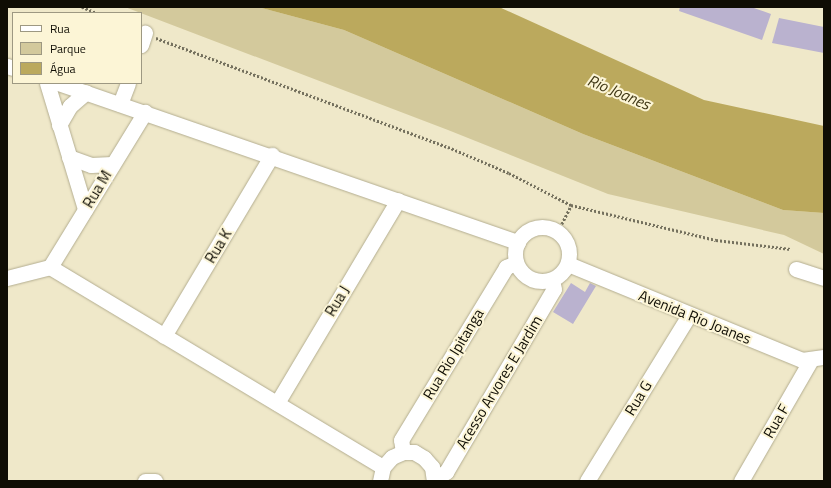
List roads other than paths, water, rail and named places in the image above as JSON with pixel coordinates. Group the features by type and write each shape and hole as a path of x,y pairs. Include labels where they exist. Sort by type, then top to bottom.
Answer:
{"street":[{"path":"47,84 85,209"},
{"path":"61,84 272,155 518,242"},
{"path":"120,104 128,84"},
{"path":"59,124 70,106 86,92"},
{"name":"Rua M","path":"50,267 145,112"},
{"name":"Rua K","path":"164,336 272,155"},
{"path":"69,157 91,165 112,164"},
{"name":"Rua J","path":"277,403 398,200"},
{"path":"540,227 558,231 569,247 568,264 557,278 538,282 529,278 516,263 518,242 531,229 540,227"},
{"name":"Rua Rio Ipitanga","path":"403,452 401,440 502,273 506,267 516,263"},
{"name":"Avenida Rio Joanes","path":"568,264 796,358 818,359"},
{"path":"7,278 50,267 277,403 382,474 392,456 403,452 414,452 424,458 432,466 435,479"},
{"path":"796,269 824,278"},
{"name":"Acesso Arvores E Jardim","path":"435,479 446,472 554,289 552,280"},
{"name":"Rua G","path":"587,481 689,314"},
{"name":"Rua F","path":"741,481 818,359"},
{"path":"145,481 155,481"}],"water":[{"name":"Rio Joanes","path":"258,7 499,7 704,100 824,126 824,213 783,210 583,134 344,30"}]}
